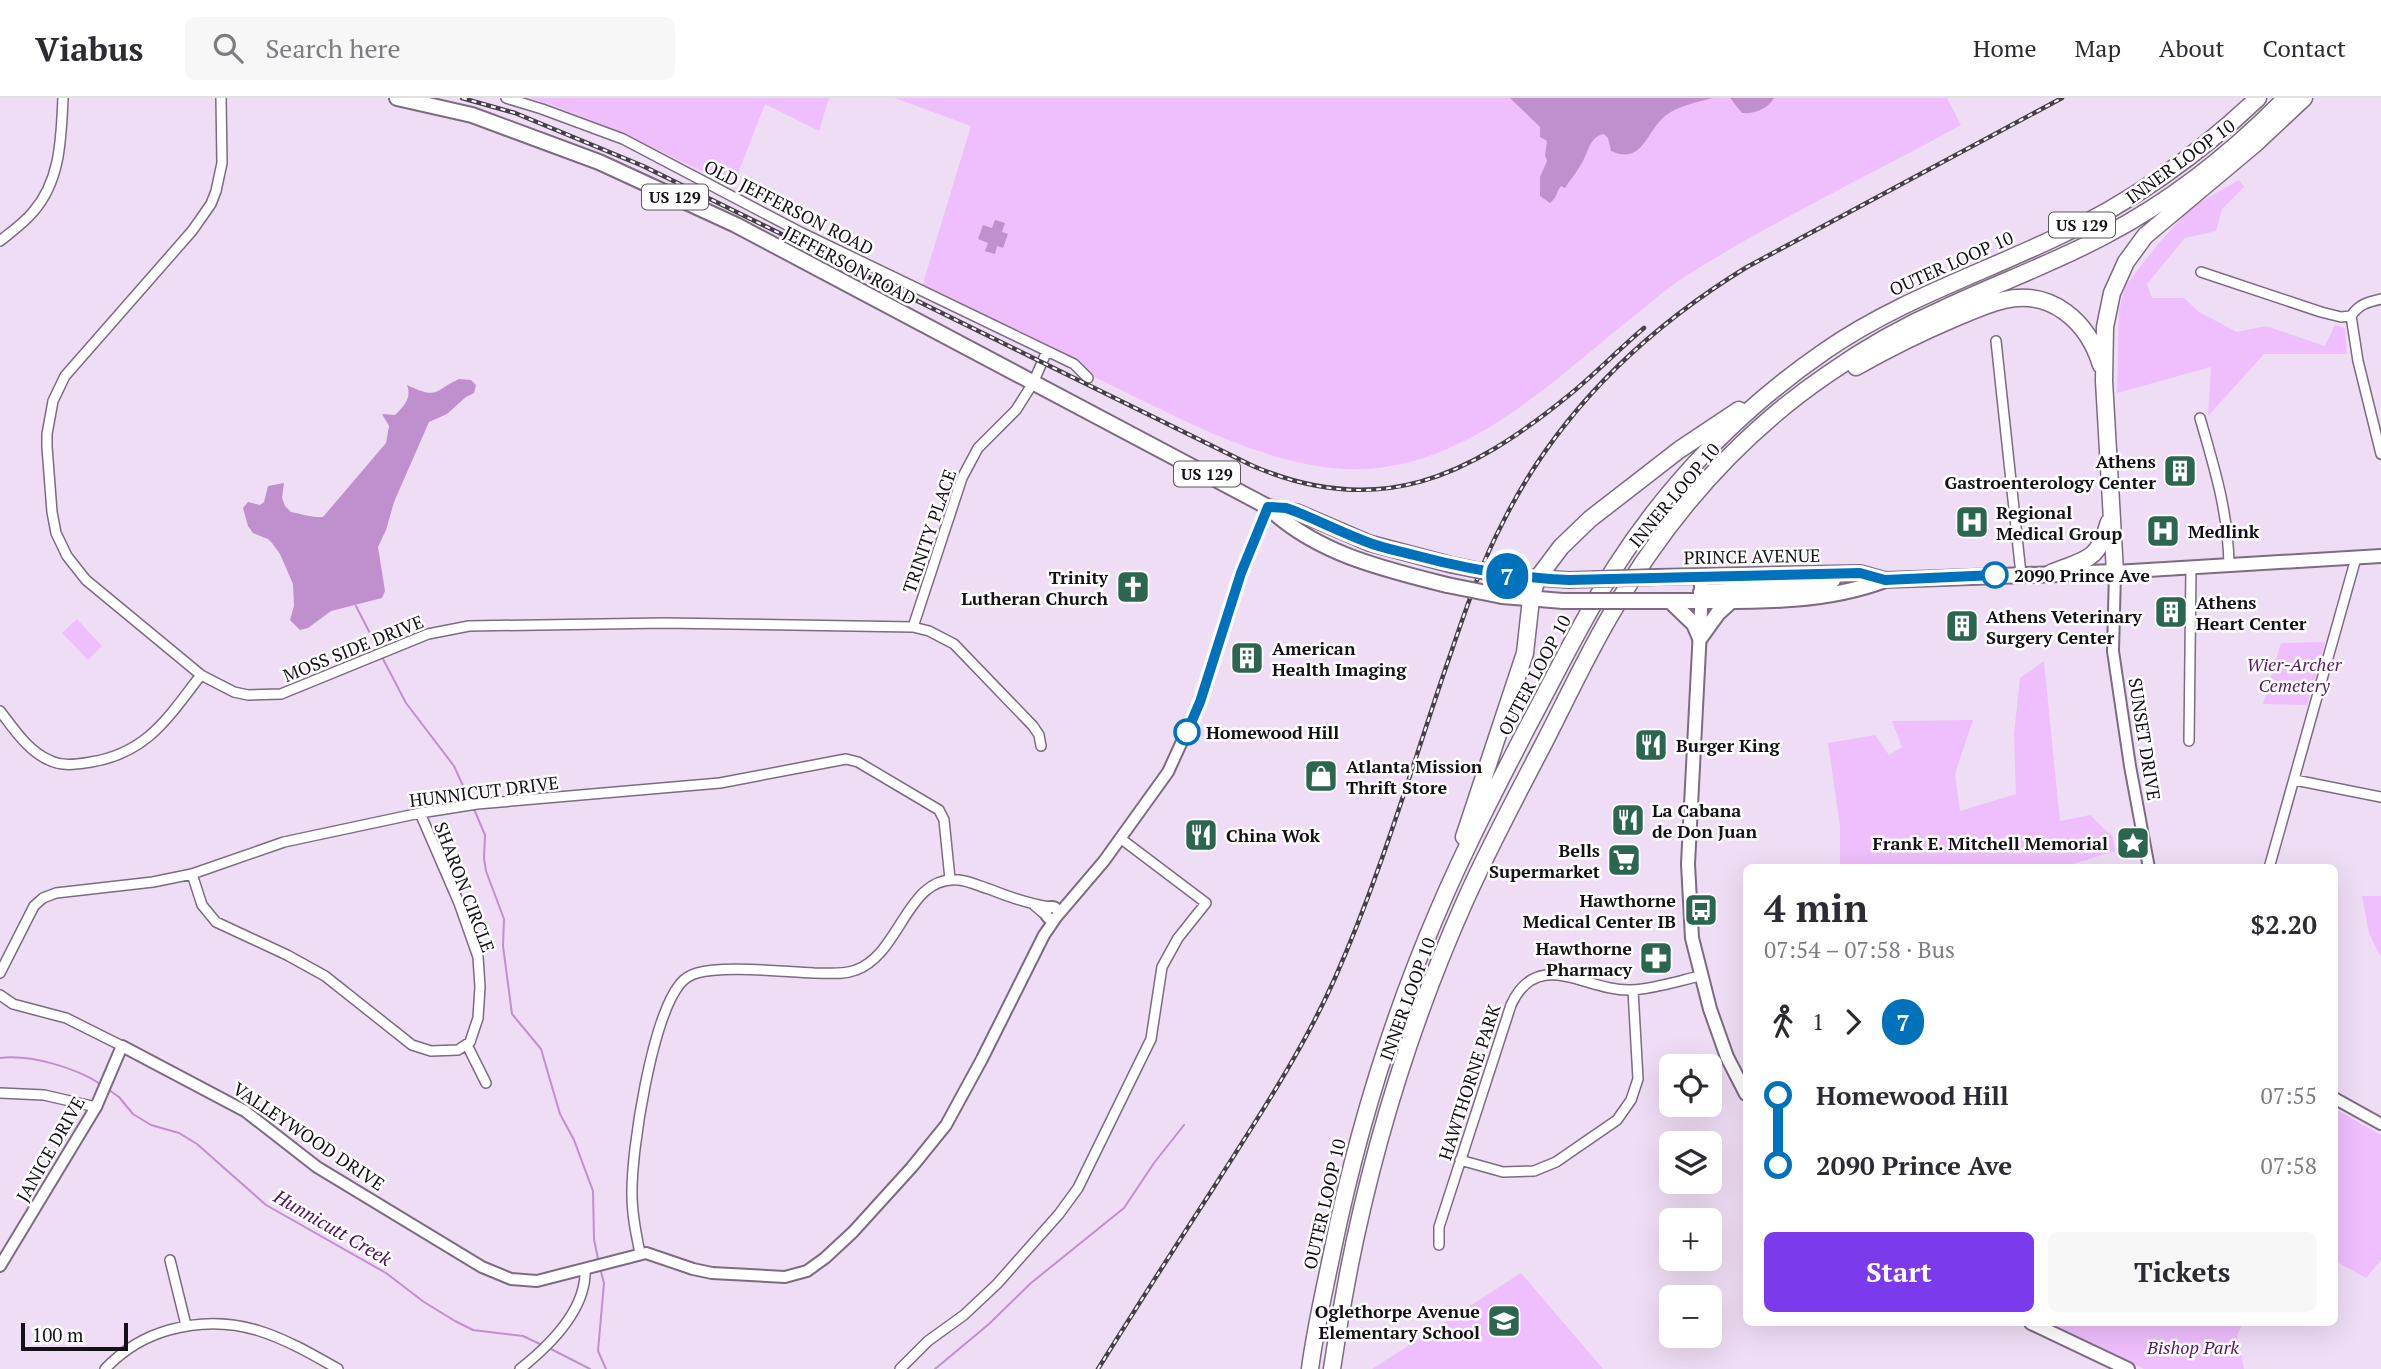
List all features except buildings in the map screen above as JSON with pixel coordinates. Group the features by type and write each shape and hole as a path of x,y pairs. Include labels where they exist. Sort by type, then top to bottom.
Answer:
{"highway":[{"name":"JEFFERSON ROAD","path":"397,98 472,115 599,162 736,225 1268,507 1296,531 1360,562 1447,585 1502,596 1602,602"},
{"name":"OUTER LOOP 10","path":"1310,1369 1331,1257 1359,1140 1388,1043 1440,906 1505,771 1614,569 1652,513 1707,450 1783,382 1827,349 1931,291 2060,236 2120,204 2198,150 2258,98"},
{"name":"INNER LOOP 10","path":"1332,1369 1351,1259 1375,1156 1418,1020 1464,904 1495,837 1608,618 1658,541 1691,498 1752,435 1824,376 1888,336 1946,307 2064,256 2131,221 2209,167 2286,98"},
{"name":"US 129","path":"2115,572 2104,381 2105,327 2108,308 2119,276 2135,248 2157,224 2256,143 2304,98"},
{"path":"1752,435 1813,393 1889,348 1936,326 2005,300 2018,298 2042,300 2076,319 2091,340 2104,381"},
{"name":"US 129","path":"1537,579 1576,531 1616,498 1679,450 1783,382"},
{"name":"JEFFERSON ROAD","path":"1268,507 1286,508 1369,543 1452,565 1537,579 1619,579"},
{"path":"2052,573 2096,553 2102,544 2113,509"},
{"name":"PRINCE AVENUE","path":"1602,602 1664,601 1701,597 1730,602 1824,594 1885,580 2115,572"},
{"path":"1701,597 1791,588 1830,581 1851,573"},
{"name":"PRINCE AVENUE","path":"1619,579 1860,573 1885,580"},
{"path":"1440,906 1522,663 1527,643 1531,598 1537,579"},
{"path":"1664,601 1694,624 1700,638"},
{"path":"1700,638 1718,613 1730,602"}],"main road":[{"name":"PRINCE AVENUE","path":"2115,572 2381,556"},
{"path":"1701,577 1688,864 1692,938 1700,976 1727,1057 1743,1088"},
{"path":"2037,1326 2128,1369"}],"street":[{"path":"0,241 33,212 50,183 59,157 63,98"},
{"name":"MOSS SIDE DRIVE","path":"221,98 222,163 211,204 192,231 65,376 53,401 47,433 52,512 56,533 68,556 86,580 201,675 234,692 265,696 281,694 420,637 469,626 687,624 913,627 936,634 954,644 1033,726 1039,735 1041,746"},
{"name":"OLD JEFFERSON ROAD","path":"506,98 623,139 800,232 1074,364 1088,378"},
{"path":"2202,272 2341,317 2351,316 2366,302 2381,299"},
{"path":"2351,316 2358,361 2381,454"},
{"path":"1996,341 2021,574"},
{"name":"TRINITY PLACE","path":"913,627 969,463 978,448 1010,417 1033,383 1046,351"},
{"path":"2200,418 2228,529 2229,565"},
{"path":"1052,914 968,882 950,879 932,886 918,897 884,950 855,971 835,973 719,970 696,973 679,985 662,1021 640,1108 635,1140 631,1193 640,1253 653,1253 692,1269 737,1275 785,1277 814,1266 853,1232 946,1125 982,1059 1052,914 1076,894 1097,871 1168,772 1200,702 1241,573 1268,507"},
{"path":"2270,864 2356,558"},
{"path":"2189,741 2191,567"},
{"name":"SUNSET DRIVE","path":"2115,572 2113,652 2148,864"},
{"path":"0,711 32,749 52,762 64,764 108,759 127,752 159,729 201,675"},
{"name":"HUNNICUT DRIVE","path":"0,973 29,913 47,895 153,882 192,874 284,842 419,813 477,804 720,783 849,759 932,805 941,813 950,879"},
{"path":"2295,780 2381,797"},
{"name":"SHARON CIRCLE","path":"419,813 459,903 478,957 478,1018 473,1036 467,1045"},
{"path":"900,1369 928,1341 964,1315 997,1284 1059,1214 1083,1179 1151,1039 1162,967 1178,939 1206,903 1120,838"},
{"path":"192,874 202,905 216,922 325,976 412,1045 431,1051 451,1051 467,1045 486,1083"},
{"name":"HAWTHORNE PARK","path":"1439,1245 1439,1227 1460,1160 1511,1005 1521,989 1535,978 1553,974 1610,988 1633,990 1700,976"},
{"path":"1460,1160 1503,1172 1534,1171 1556,1162 1617,1120 1631,1100 1638,1079 1633,990"},
{"name":"VALLEYWOOD DRIVE","path":"0,995 13,1003 66,1018 236,1105 317,1167 482,1267 511,1279 537,1281 640,1253"},
{"name":"JANICE DRIVE","path":"0,1266 96,1107 122,1046"},
{"path":"0,1093 44,1095 96,1107"},
{"path":"2338,1100 2381,1124"},
{"path":"170,1260 186,1325"},
{"path":"520,1369 568,1323 586,1276 585,1269"},
{"path":"105,1369 118,1356 157,1334 186,1325 218,1322 260,1330 304,1349 338,1369"}],"green space":[{"path":"530,98 829,98 819,131 765,104 733,186 608,127"},
{"path":"895,98 1947,98 1961,125 1787,217 1686,276 1536,395 1465,440 1427,457 1387,467 1345,469 1287,460 1230,440 1174,416 938,301 921,290 971,126"},
{"path":"2239,180 2244,187 2222,209 2216,231 2185,238 2147,284 2152,298 2184,298 2199,312 2237,332 2266,326 2325,346 2335,325 2345,328 2347,354 2264,354 2208,416 2211,367 2117,393 2119,311 2125,286 2190,208"},
{"path":"77,619 102,646 88,660 62,633"},
{"name":"Wier-Archer Cemetery","path":"2325,642 2307,705 2263,704 2281,643"},
{"path":"2044,661 2060,821 2090,815 2113,837 2115,851 2073,864 1840,864 1840,826 1828,743 1875,735 1889,755 1902,747 1892,721 1973,720 1955,774 1960,811 2016,794 2014,734 2020,678"},
{"path":"2362,896 2381,896 2381,958 2369,933"},
{"path":"2338,1111 2381,1135 2381,1260 2366,1278 2338,1263"},
{"name":"Oglethorpe Avenue Elementary School","path":"1521,1273 1603,1369 1372,1369"},
{"name":"Bishop Park","path":"2054,1326 2242,1326 2237,1336 2244,1369 2144,1369"}],"shaded area":[{"path":"1510,98 1713,98 1688,105 1665,116 1637,151 1630,154 1611,151 1608,138 1604,134 1596,137 1565,188 1561,186 1550,203 1540,196 1540,177 1547,161 1547,141 1540,137 1540,127"},
{"path":"1730,98 1774,98 1756,112 1742,113"},
{"path":"995,220 1005,223 1002,232 1008,234 1003,248 997,246 995,254 985,251 988,243 978,239 983,225 992,228"},
{"path":"459,379 471,380 476,385 474,393 447,414 429,422 394,502 378,547 385,591 382,598 331,611 308,628 300,630 290,620 294,606 293,584 280,554 268,539 253,533 243,508 248,502 260,505 264,502 268,486 284,483 282,498 291,512 323,517 386,443 389,426 382,414 395,415 408,398 407,385 431,393"}],"waterway":[{"path":"356,606 378,649"},
{"path":"382,657 406,703 454,766 470,801"},
{"path":"474,809 485,835 486,871 504,919 503,946 512,1014 541,1049 560,1114 574,1140 593,1191 594,1239 598,1259"},
{"name":"Hunnicutt Creek","path":"0,1058 39,1060 80,1073 102,1085"},
{"name":"Hunnicutt Creek","path":"109,1090 119,1097 133,1114 151,1125 179,1133 197,1144 266,1205 386,1273 424,1302 455,1321 473,1330 523,1336 540,1344"},
{"path":"935,1369 989,1324 1031,1283 1124,1208 1184,1125"},
{"path":"600,1268 604,1283 598,1351 606,1369"},
{"name":"Hunnicutt Creek","path":"549,1348 590,1369"}],"railway":[{"path":"462,98 515,113 643,166 1253,466 1299,482 1341,489 1382,489 1420,482 1458,468 1494,449 1531,424 1578,388 1644,328"},
{"path":"1098,1369 1294,1059 1322,1005 1351,941 1380,864 1464,614 1493,541 1524,484 1576,411 1638,347 1673,318 1747,267 2062,98"}],"bus line":[{"name":"7","path":"1187,732 1200,702 1241,573 1268,507 1286,508 1369,543 1452,565 1537,579 1860,573 1885,580 1995,575"}],"place":[{"name":"Athens Gastroenterology Center","path":"2180,471"},
{"name":"Regional Medical Group","path":"1972,522"},
{"name":"Medlink","path":"2163,531"},
{"name":"2090 Prince Ave","path":"1995,575"},
{"name":"Trinity Lutheran Church","path":"1133,587"},
{"name":"Athens Heart Center","path":"2171,612"},
{"name":"Athens Veterinary Surgery Center","path":"1962,626"},
{"name":"American Health Imaging","path":"1247,658"},
{"name":"Homewood Hill","path":"1187,732"},
{"name":"Burger King","path":"1651,745"},
{"name":"Atlanta Mission Thrift Store","path":"1321,776"},
{"name":"La Cabana de Don Juan","path":"1628,820"},
{"name":"China Wok","path":"1201,835"},
{"name":"Frank E. Mitchell Memorial","path":"2133,843"},
{"name":"Bells Supermarket","path":"1624,860"},
{"name":"Hawthorne Medical Center IB","path":"1701,910"},
{"name":"Hawthorne Pharmacy","path":"1656,958"},
{"name":"Oglethorpe Avenue Elementary School","path":"1504,1321"}]}
